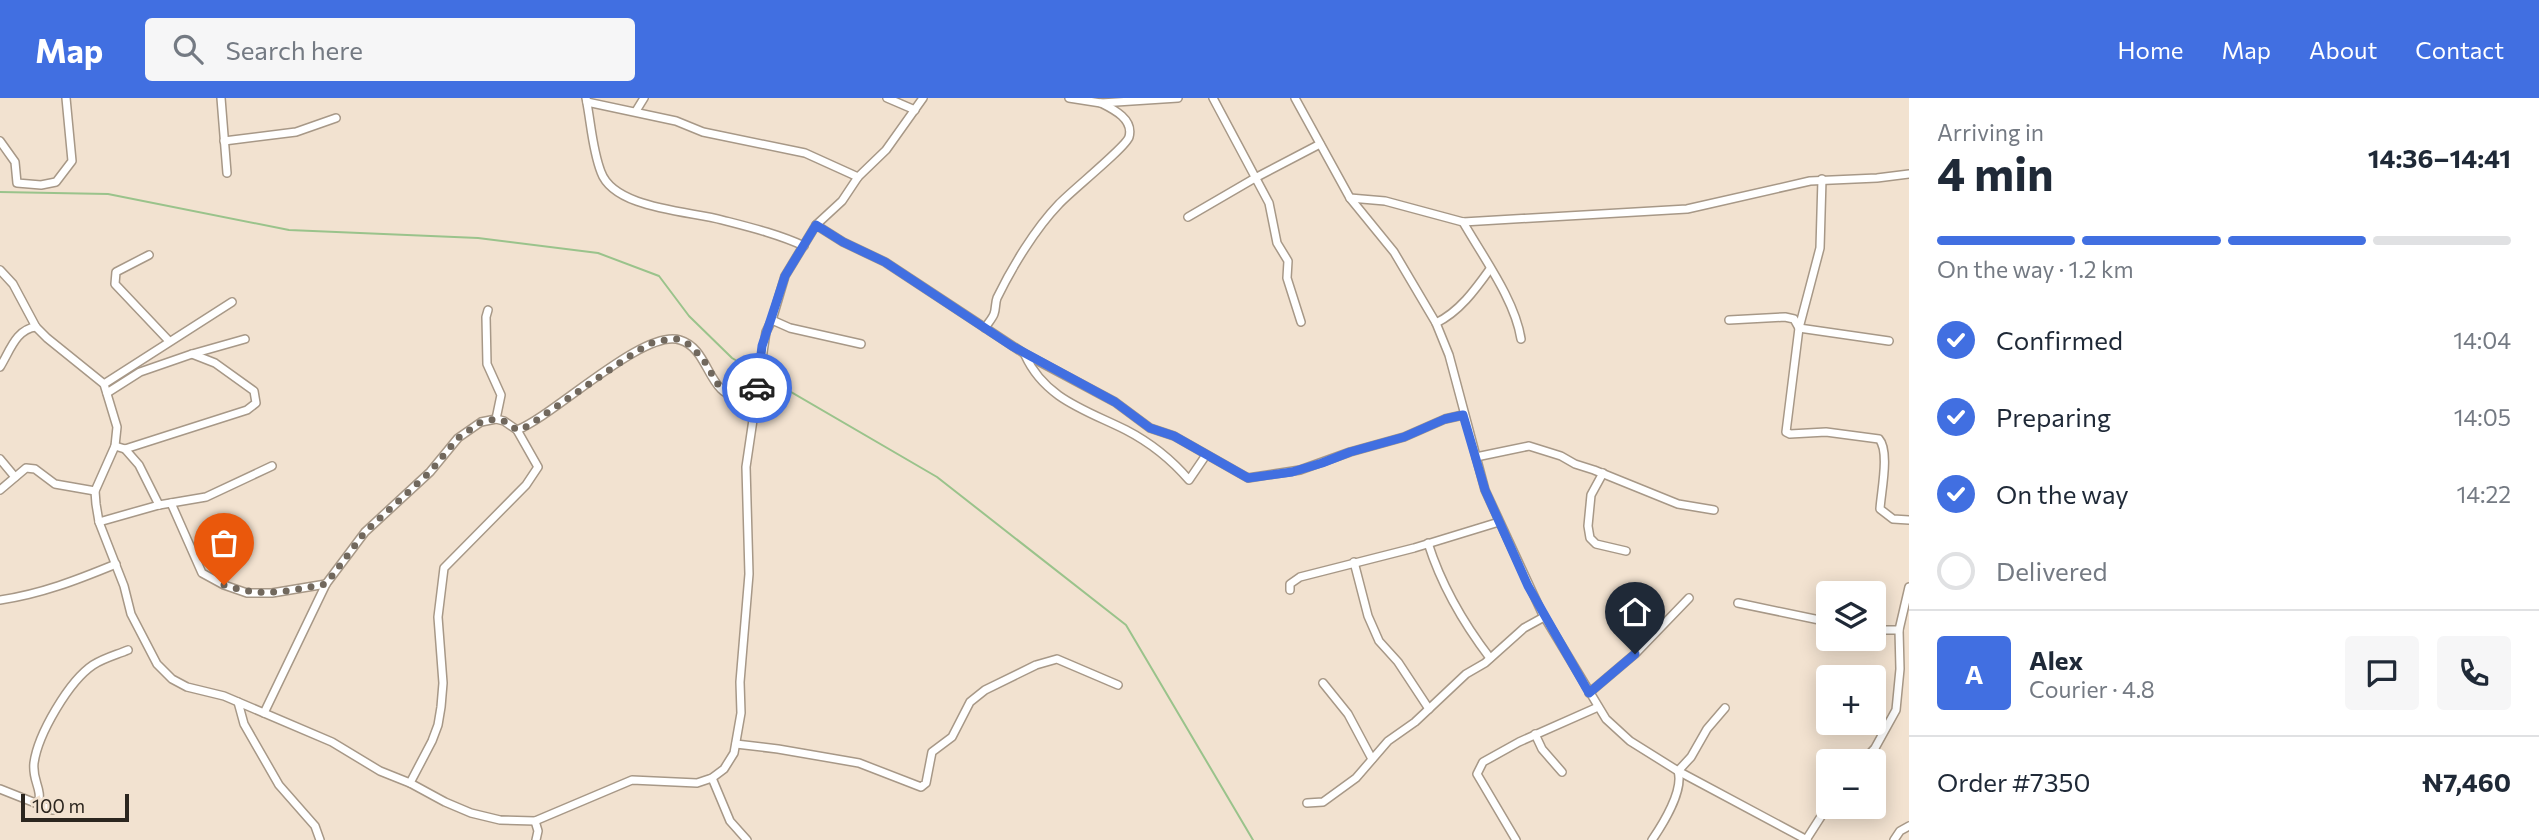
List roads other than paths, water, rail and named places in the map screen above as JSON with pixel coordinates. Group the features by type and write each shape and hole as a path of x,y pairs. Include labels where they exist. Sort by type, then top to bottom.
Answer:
{"street":[{"path":"0,141 15,162 17,183 41,185 56,182 72,160 66,98"},
{"path":"222,98 227,173"},
{"path":"636,111 644,98"},
{"path":"887,98 915,110"},
{"path":"0,270 13,284 36,327 104,384 117,427 115,446 95,491 99,523 116,564 131,614 157,664 172,679 187,687 224,696 332,742 380,771 471,813 500,820 536,821 632,780 697,783 712,778 724,769 734,753 741,713 740,682 749,574 746,467 762,346 785,276 816,225 842,201 858,177 886,150 923,98"},
{"path":"1069,98 1101,103 1178,98"},
{"path":"1213,98 1269,203 1278,243 1288,261 1287,278 1301,322"},
{"path":"1294,98 1350,198 1394,252 1436,323 1449,355 1485,490 1544,617 1605,719 1630,741 1678,771 1806,840 1819,819"},
{"path":"804,246 719,219 654,206 621,194 601,174 587,100 676,121 703,132 805,153 858,177"},
{"path":"985,328 994,315 996,300 1015,264 1056,207 1077,185 1122,148 1129,138 1130,128 1126,120 1101,103"},
{"path":"223,141 296,132 336,118"},
{"path":"1188,217 1320,144"},
{"path":"1350,198 1385,201 1463,222 1687,209 1780,186 1909,174"},
{"path":"1822,180 1820,248 1799,328 1786,432 1826,432 1879,439 1885,453 1880,509 1892,519 1909,520"},
{"path":"1463,222 1508,303 1519,327 1521,339"},
{"path":"816,225 843,242 885,262 1025,354 1115,402 1150,428 1174,436 1248,478 1292,472 1404,437 1445,419 1463,415"},
{"path":"149,255 116,272 115,284 169,341"},
{"path":"1436,323 1451,316 1477,288 1490,269"},
{"path":"104,384 232,302"},
{"path":"488,310 485,350 487,364 501,395 496,419"},
{"path":"1728,320 1785,317 1794,319 1799,328"},
{"path":"772,320 790,328 861,344"},
{"path":"0,367 16,339 26,328 36,327"},
{"path":"1799,328 1889,341"},
{"path":"107,393 140,372 245,339"},
{"path":"517,430 548,413 573,393 637,351 652,343 670,339 678,339 690,345 703,359 720,388 731,396 756,403"},
{"path":"125,449 247,410 256,403 254,391 215,363 192,354"},
{"path":"1025,354 1032,369 1059,397 1158,449 1189,480 1206,455"},
{"path":"264,713 326,584 365,532 430,472 458,438 481,422 496,419 504,421 517,430 538,467 526,485 444,568 438,617 443,683 440,716 432,741 410,783"},
{"path":"115,446 125,449 139,465 159,505"},
{"path":"1476,457 1529,446 1678,503 1714,510"},
{"path":"0,459 15,477"},
{"path":"99,523 159,505 206,497 272,466"},
{"path":"0,490 26,468 35,469 42,477 55,484 95,491"},
{"path":"1603,473 1591,495 1588,526 1590,538 1596,544 1626,551"},
{"path":"171,503 202,573 224,585 247,593 272,593 326,584"},
{"path":"1290,590 1290,584 1300,577 1499,522"},
{"path":"1428,543 1445,586 1473,636 1490,658"},
{"path":"1354,562 1364,594 1367,617 1379,641 1398,662 1429,709"},
{"path":"0,600 29,596 63,586 116,564"},
{"path":"1874,749 1896,710 1909,587"},
{"path":"1589,693 1635,654 1689,598"},
{"path":"1738,603 1816,619"},
{"path":"1307,803 1323,802 1356,778 1388,741 1429,709 1466,674 1490,658 1524,628 1544,617"},
{"path":"38,805 41,794 33,777 34,759 54,710 90,666 128,650"},
{"path":"736,744 859,763 921,787 926,783 932,752 952,737 970,702 1004,678 1057,659 1118,685"},
{"path":"1323,683 1348,714 1372,759"},
{"path":"238,702 244,724 279,785 316,826 320,840"},
{"path":"1516,840 1476,774 1483,762 1535,734 1598,707"},
{"path":"1678,771 1725,708"},
{"path":"1535,734 1542,749 1562,772"},
{"path":"1651,840 1677,795 1680,782 1678,771"},
{"path":"712,778 730,821 747,840"},
{"path":"0,789 53,810"},
{"path":"536,821 536,840"},
{"path":"1894,840 1900,831 1909,826"}],"waterway":[{"path":"0,192 108,194 289,230 478,238 598,253 659,276 689,316 732,358 757,373"},
{"path":"762,375 937,477 1126,625 1253,840"}]}
